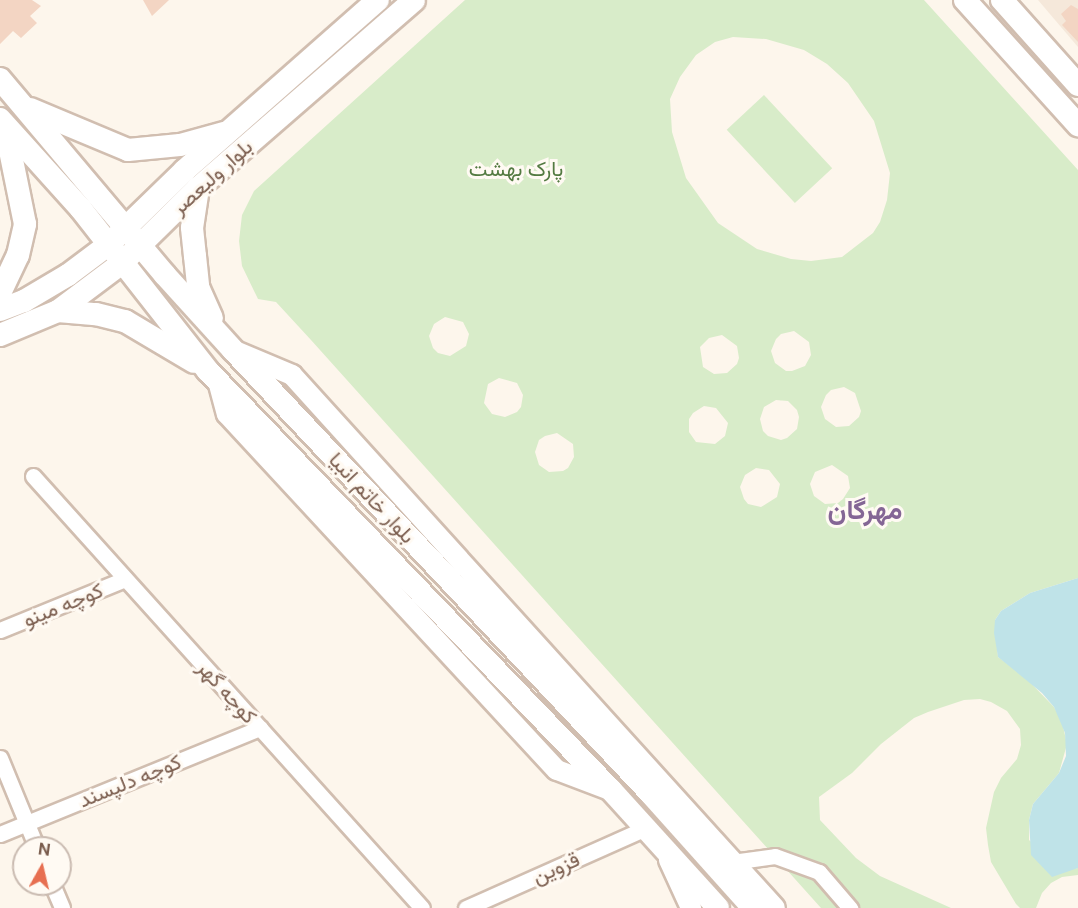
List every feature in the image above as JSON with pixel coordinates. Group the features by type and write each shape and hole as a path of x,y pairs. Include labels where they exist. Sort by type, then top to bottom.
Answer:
{"main road":[{"name":"بلوار ولیعصر","path":"0,310 58,311 122,263 133,236 184,170 378,0"},
{"name":"بلوار ولیعصر","path":"0,335 68,275 108,245 133,236 198,188 414,0"},
{"path":"965,0 1078,124"},
{"path":"1002,0 1077,82"},
{"name":"بلوار خاتم انبیا","path":"0,80 226,342 652,795 753,908"},
{"path":"23,107 128,150 180,145 228,132"},
{"path":"0,293 18,255 25,224 2,122"},
{"name":"بلوار خاتم انبیا","path":"2,122 108,245 209,371 611,790 718,908"},
{"path":"21,142 35,139 38,124"},
{"path":"198,188 192,228 198,287 226,342 212,344 205,351 209,371"},
{"path":"58,311 96,314 125,321 209,371"},
{"path":"421,593 443,573"}],"street":[{"path":"226,342 292,375 775,908"},
{"path":"209,371 227,414 556,770 611,790"},
{"name":"کوچه گهر","path":"33,476 422,908"},
{"name":"کوچه مینو","path":"0,630 125,579"},
{"name":"کوچه دلپسند","path":"0,834 260,728"},
{"path":"0,758 32,836"},
{"name":"قزوین","path":"466,908 646,828"},
{"path":"665,849 691,908"},
{"path":"732,862 775,856 819,872 850,908"}],"shaded area":[{"path":"1038,0 1078,0 1078,47"}],"green space":[{"name":"پارک بهشت","path":"465,0 924,0 1078,170 1078,578 1030,593 1001,611 995,620 998,657 1023,675 1054,707 1062,722 1067,744 1059,773 1033,804 1029,820 1029,840 1063,871 1078,868 1078,875 1062,877 1051,883 1042,893 1036,908 1020,908 1016,904 991,862 986,828 994,792 1001,778 1017,759 1021,745 1020,729 1007,711 991,702 980,699 964,700 914,718 881,744 852,773 819,797 820,820 856,858 880,876 951,908 821,908 276,302 258,299 242,266 239,241 242,215 254,191","holes":["733,37 766,39 804,50 827,64 848,83 874,121 890,173 887,200 880,222 873,233 842,257 811,261 791,259 757,249 718,223 686,178 672,132 670,99 680,77 696,55 715,42","445,317 463,322 469,334 466,346 450,356 438,353 433,348 429,336 434,324","794,331 809,342 811,355 805,366 786,371 775,363 771,351 781,334","722,335 737,346 739,358 737,364 727,373 714,374 703,367 700,347 709,338","499,378 517,383 523,395 521,407 517,412 505,417 492,414 484,403 488,384","844,387 855,393 861,411 859,417 849,426 836,427 825,419 821,407 831,390","776,400 788,401 797,410 799,417 797,429 787,438 781,440 768,436 763,431 760,419 764,407","704,406 716,408 728,423 725,436 715,444 696,442 689,432 689,419 693,413","557,433 573,444 574,457 568,468 563,471 549,472 539,465 535,452 539,440","832,465 848,476 850,488 838,503 825,504 814,496 810,484 815,472","756,468 769,470 780,484 777,497 761,507 748,504 740,487 745,475"]},
{"path":"764,95 832,168 795,203 727,130"}],"water":[{"path":"1078,578 1078,868 1052,877 1031,855 1029,820 1033,804 1059,773 1066,756 1065,733 1054,707 1042,693 998,657 994,633 995,620 1001,611 1030,593"}],"building":[{"path":"0,0 32,0 41,6 30,16 37,23 21,38 13,31 0,44"},
{"path":"143,0 169,0 152,16"},
{"path":"1071,5 1078,9 1078,42 1062,25 1066,21 1061,14"}],"district":[{"name":"مهرگان","path":"865,510"}]}
